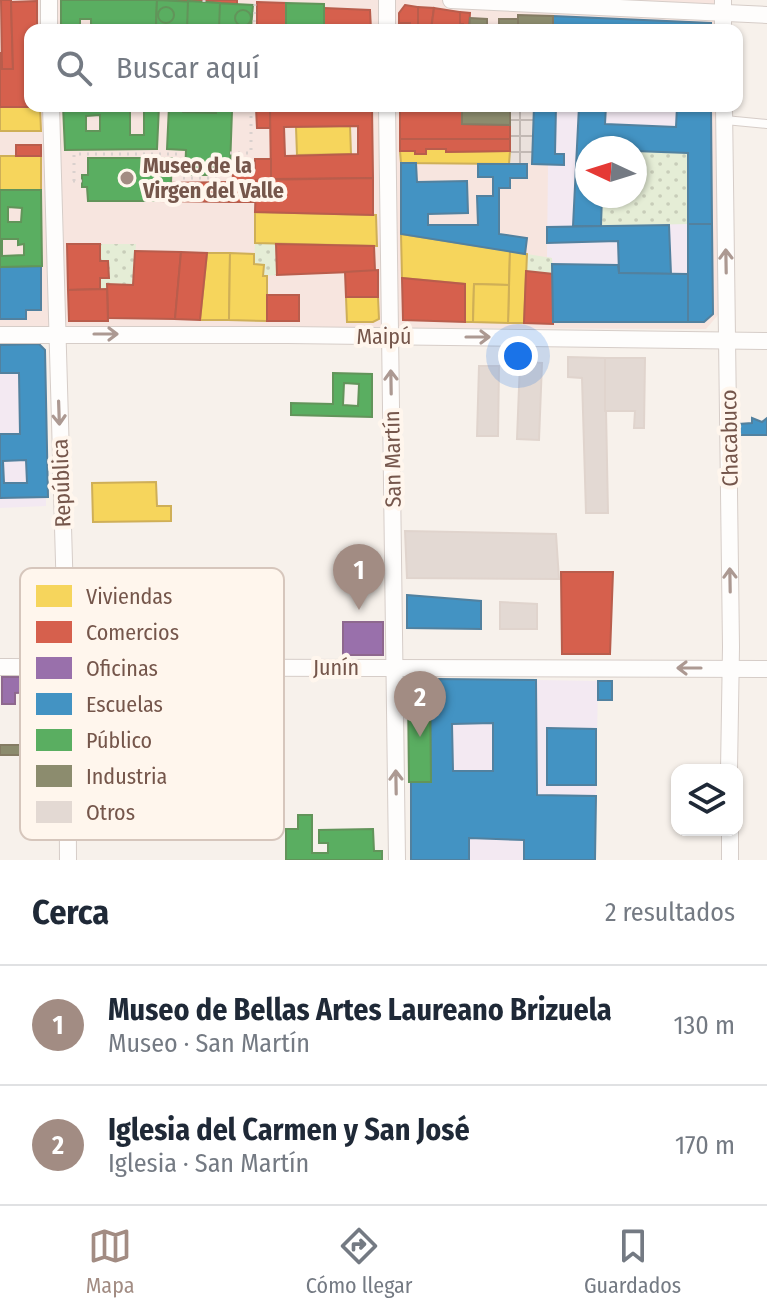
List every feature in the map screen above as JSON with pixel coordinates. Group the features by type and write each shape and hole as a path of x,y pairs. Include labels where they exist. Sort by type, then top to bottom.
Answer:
{"street":[{"path":"49,0 49,24"},
{"path":"387,0 387,24"},
{"path":"451,0 767,15"},
{"name":"República","path":"51,112 64,568"},
{"name":"San Martín","path":"387,112 397,860"},
{"name":"Chacabuco","path":"724,113 729,764"},
{"name":"Maipú","path":"0,335 767,341"},
{"name":"Junín","path":"284,667 767,669"},
{"path":"730,836 730,860"},
{"name":"República","path":"68,840 68,860"}],"lane":[{"path":"724,113 767,124"}],"path":[{"path":"254,24 255,0"},
{"path":"230,153 251,153 252,112"},
{"path":"74,181 74,154 179,154 179,178 211,178 237,168 237,153"}],"shaded area":[{"path":"0,0 715,0 716,24 24,24 24,112 716,112 718,315 706,329 0,326"},
{"path":"510,112 534,112 532,164 509,164"},
{"path":"534,112 711,112 713,314 704,322 553,322 552,258 547,257 548,165 532,164"},
{"path":"39,344 45,350 46,506 0,508 0,345"},
{"path":"411,678 598,681 595,860 411,860 408,683"}],"green space":[{"path":"647,151 688,153 688,224 601,226 602,208 647,208"},
{"path":"255,243 276,244 277,275 263,276 263,265 254,264"},
{"path":"100,244 136,244 133,285 107,284 107,289 100,289 100,278 109,278 108,261 100,261"},
{"path":"527,254 552,258 553,274 526,271"}],"building: Viviendas":[{"path":"0,107 24,107 24,112 40,112 41,131 0,131"},
{"path":"350,126 351,154 297,155 296,127"},
{"path":"426,149 446,149 446,152 510,151 509,164 401,163 400,151 426,154"},
{"path":"0,156 41,156 41,190 0,190"},
{"path":"255,212 376,215 377,246 255,243"},
{"path":"401,234 510,251 509,285 474,284 473,322 465,322 465,284 402,278"},
{"path":"510,251 527,254 524,323 508,323"},
{"path":"207,253 230,253 229,320 200,320"},
{"path":"230,253 254,254 254,264 264,265 263,276 267,276 267,321 229,320"},
{"path":"474,284 509,285 508,323 473,322"},
{"path":"346,297 378,297 379,319 373,322 347,322"},
{"path":"156,482 157,506 171,506 171,521 93,522 92,483"}],"building: Comercios":[{"path":"1,0 11,0 13,69 2,69"},
{"path":"173,0 237,0 237,4"},
{"path":"37,1 37,24 24,24 24,107 0,107 0,52 2,69 13,69 11,2"},
{"path":"257,2 286,3 286,24 257,24"},
{"path":"405,5 418,7 418,24 399,23 399,13"},
{"path":"418,7 434,8 432,24 418,24"},
{"path":"324,8 370,10 371,24 324,24"},
{"path":"434,8 460,12 460,24 432,24"},
{"path":"460,12 470,13 469,24 460,24"},
{"path":"256,112 270,112 270,128 257,128"},
{"path":"270,112 372,112 373,178 271,179","holes":["358,126 358,154 285,156 284,127"]},
{"path":"400,112 462,112 462,124 510,125 510,139 400,139"},
{"path":"400,139 510,139 510,151 446,152 446,149 426,149 426,154 415,154 415,151 400,151"},
{"path":"16,145 41,145 41,156 16,156"},
{"path":"255,159 271,159 271,179 256,180 256,202 231,202 233,173 255,171"},
{"path":"373,178 373,215 255,212 256,180"},
{"path":"231,182 231,202 160,201 160,183"},
{"path":"67,244 100,244 100,261 108,261 109,278 100,278 100,289 68,290"},
{"path":"276,244 374,246 375,271 277,275"},
{"path":"135,251 181,252 175,319 108,318 107,284 133,285"},
{"path":"181,252 207,253 200,320 175,319"},
{"path":"378,270 378,297 346,297 345,272"},
{"path":"526,271 553,274 553,324 524,323"},
{"path":"402,278 465,284 465,322 403,320"},
{"path":"107,289 108,321 69,321 68,290"},
{"path":"267,295 299,295 299,321 267,321"},
{"path":"561,572 613,572 610,654 562,654"}],"building: Oficinas":[{"path":"343,622 383,622 383,655 343,655"},
{"path":"2,677 20,677 20,693 15,693 15,704 2,704"}],"building: Escuelas":[{"path":"553,16 711,23 711,24 553,24"},
{"path":"534,112 556,112 555,154 564,154 564,165 532,164"},
{"path":"579,112 606,112 605,124 676,127 677,112 711,112 712,224 688,224 688,153 647,151 647,136 578,136"},
{"path":"401,163 416,163 417,182 467,181 468,213 428,214 428,225 478,225 477,196 493,196 493,177 478,177 478,164 527,164 527,178 510,178 510,188 499,188 499,234 527,238 525,254 401,234"},
{"path":"575,186 575,208 602,208 601,226 573,226"},
{"path":"688,224 712,224 713,314 704,322 688,322"},
{"path":"669,225 671,274 619,273 618,241 547,243 547,227"},
{"path":"552,264 618,265 619,273 688,274 688,322 553,322"},
{"path":"41,266 41,310 26,310 26,319 0,319 0,267"},
{"path":"39,344 45,350 48,497 0,498 0,434 20,434 19,373 0,373 0,345","holes":["26,460 27,483 4,483 3,461"]},
{"path":"752,418 762,422 767,418 767,435 740,435 739,424 752,423"},
{"path":"407,595 481,601 481,629 407,628"},
{"path":"439,679 536,680 537,795 596,796 595,860 524,860 524,840 469,838 469,860 411,860 411,782 431,782 430,692 439,692","holes":["493,723 493,771 453,771 452,724"]},
{"path":"598,681 612,681 612,700 598,700"},
{"path":"547,728 596,729 596,785 547,785"}],"building: Público":[{"path":"61,0 157,0 156,24 91,24 91,19 80,19 80,24 61,24"},
{"path":"157,0 253,5 251,24 156,24"},
{"path":"188,1 220,3 219,24 187,24"},
{"path":"286,3 324,4 324,24 286,24"},
{"path":"166,7 172,9 172,21 166,23 160,21 158,15 160,9"},
{"path":"243,10 250,15 249,24 237,24 237,12"},
{"path":"63,112 130,112 130,135 144,135 144,112 159,112 157,149 65,150","holes":["100,115 100,131 86,131 86,116"]},
{"path":"169,112 232,112 230,167 208,167 208,175 185,175 186,150 167,149"},
{"name":"Museo de la Virgen del Valle","path":"88,158 172,158 171,183 160,183 160,201 88,201 87,187 82,187 82,175 88,175"},
{"path":"0,190 41,190 42,266 0,267","holes":["8,207 22,208 21,222 8,222","2,239 18,239 18,245 24,244 24,255 2,256"]},
{"path":"333,373 372,374 372,417 291,415 291,403 333,404","holes":["344,383 359,384 358,406 343,405"]},
{"path":"408,692 430,692 431,782 409,782"},
{"path":"298,815 312,815 312,853 328,853 328,843 319,843 319,830 373,829 374,851 382,851 382,860 286,860 286,829 298,829"}],"building: Industria":[{"path":"518,15 553,16 553,24 518,24"},
{"path":"470,18 487,19 487,24 470,24"},
{"path":"499,19 518,19 518,24 499,24"},
{"path":"462,112 510,112 510,125 462,124"},
{"path":"0,745 20,745 20,755 0,755"}],"building: Otros":[{"path":"568,357 605,358 608,513 586,513 582,378 568,377"},
{"path":"605,358 645,358 644,428 634,428 635,411 605,411"},
{"path":"520,362 542,363 539,440 517,439"},
{"path":"479,366 499,366 498,436 477,436"},
{"path":"405,531 556,534 559,579 407,578"},
{"path":"500,602 537,604 537,629 500,629"}],"place":[{"name":"Museo de la Virgen del Valle","path":"127,178"},
{"name":"Museo de Bellas Artes Laureano Brizuela","path":"359,610"},
{"name":"Iglesia del Carmen y San José","path":"420,737"}]}
